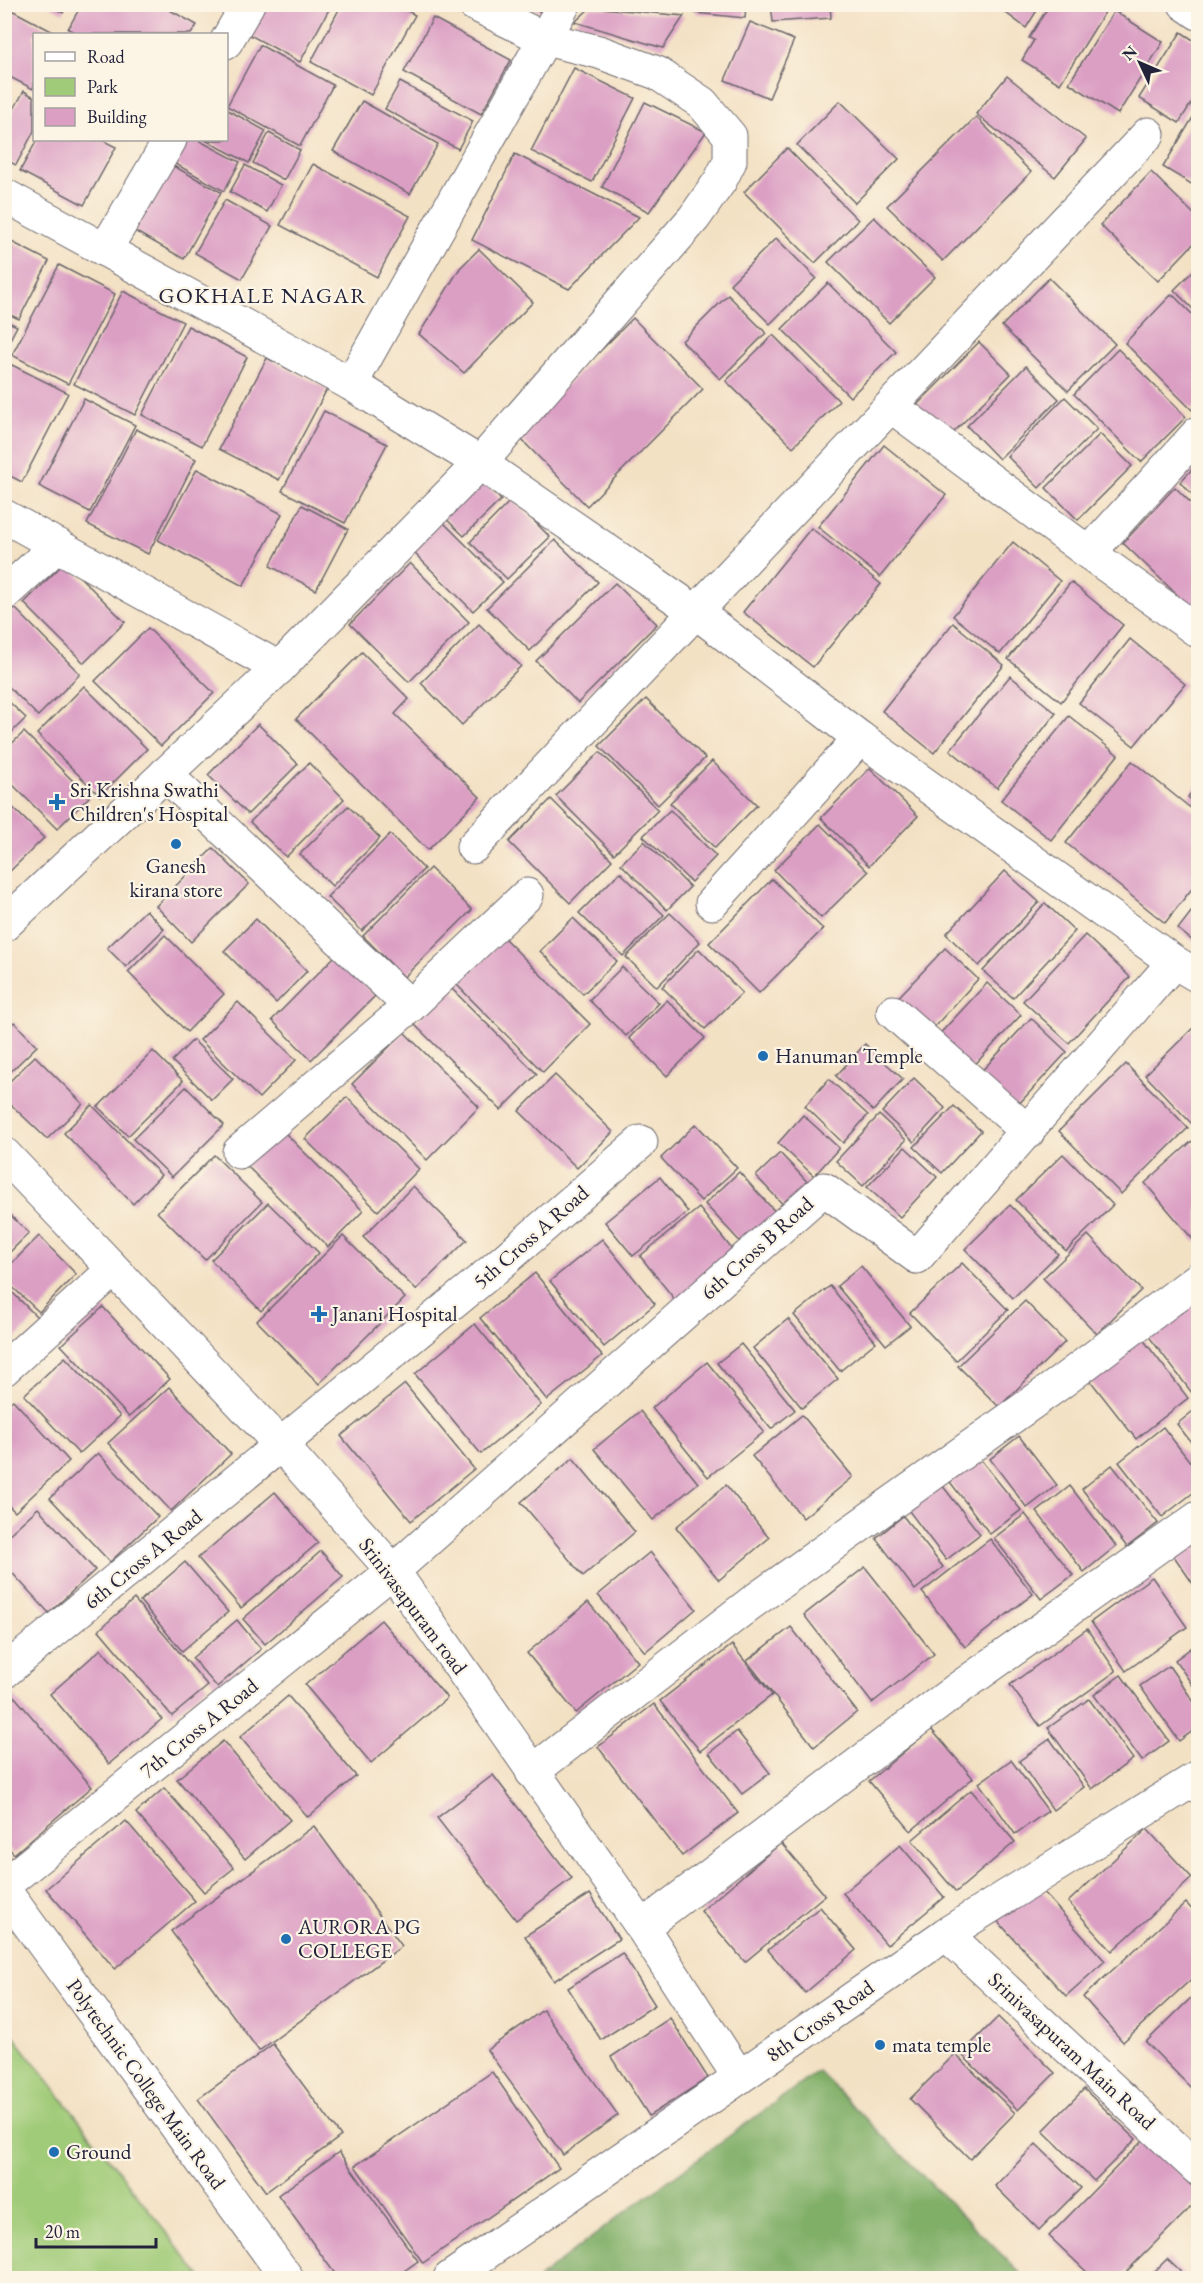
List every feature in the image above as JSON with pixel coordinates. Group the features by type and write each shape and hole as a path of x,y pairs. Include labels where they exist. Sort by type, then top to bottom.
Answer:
{"street":[{"path":"228,39 248,4"},
{"path":"4,925 279,668 480,463 694,218 720,181 730,161 730,136 702,103 657,74 599,52 545,39 474,4"},
{"path":"351,384 564,4"},
{"path":"473,847 1148,134"},
{"path":"105,250 169,141"},
{"path":"4,195 351,384 480,463 696,612 860,738 1186,969"},
{"path":"891,406 1198,631"},
{"path":"1089,553 1198,433"},
{"path":"4,516 279,668"},
{"path":"4,594 58,545"},
{"path":"712,903 860,738"},
{"path":"165,774 410,1006"},
{"path":"239,1152 410,1006 527,895"},
{"name":"6th Cross B Road","path":"393,1571 824,1189 917,1257 1028,1132 1186,969"},
{"path":"892,1012 1028,1132"},
{"name":"5th Cross A Road","path":"282,1446 493,1270 641,1142"},
{"name":"Srinivasapuram road","path":"4,1154 282,1446 393,1571 642,1927 739,2077"},
{"path":"4,1368 113,1270"},
{"path":"532,1772 751,1602 1060,1383 1198,1279"},
{"name":"6th Cross A Road","path":"4,1672 282,1446"},
{"path":"642,1927 959,1688 1198,1518"},
{"name":"7th Cross A Road","path":"4,1888 393,1571"},
{"name":"8th Cross Road","path":"450,2278 946,1934 1198,1777"},
{"name":"Polytechnic College Main Road","path":"4,1888 287,2278"},
{"name":"Srinivasapuram Main Road","path":"946,1934 1198,2169"}],"green space":[{"name":"Ground","path":"5,2025 202,2278 5,2278"},
{"path":"818,2071 1025,2278 539,2278 617,2218"}],"building":[{"path":"47,4 67,4 63,13"},
{"path":"82,4 159,4 197,25 192,33 76,33 68,29"},
{"path":"265,4 332,4 300,62 248,34"},
{"path":"342,4 394,4 415,15 371,95 311,62"},
{"path":"528,4 547,4 542,13"},
{"path":"696,4 746,4 745,18 695,13"},
{"path":"771,4 830,4 831,18 773,22"},
{"path":"994,4 1041,4 1026,28"},
{"path":"1050,4 1110,4 1060,84 1022,60 1034,40 1029,38"},
{"path":"4,6 55,33 33,33 33,89 4,74"},
{"path":"591,7 684,16 663,48 575,22"},
{"path":"1114,11 1163,42 1118,114 1069,83"},
{"path":"433,18 511,60 481,114 404,72"},
{"path":"750,22 794,40 769,98 725,80"},
{"path":"1181,32 1198,43 1198,92 1179,123 1139,98"},
{"path":"260,45 333,85 300,146 228,107"},
{"path":"574,68 635,98 592,182 531,151"},
{"path":"1007,76 1086,139 1055,177 976,114"},
{"path":"400,82 473,121 458,149 385,109"},
{"path":"24,91 33,96 33,133 16,165 4,159 4,127"},
{"path":"362,101 438,144 410,194 333,151"},
{"path":"840,101 899,159 855,203 797,145"},
{"path":"645,102 706,132 649,212 602,187"},
{"path":"1198,109 1198,188 1163,167"},
{"path":"228,110 266,131 249,163 207,141 228,141"},
{"path":"976,117 1031,172 943,261 887,206"},
{"path":"269,133 300,150 284,180 253,163"},
{"path":"36,141 104,141 116,147 84,205 20,171"},
{"path":"183,141 200,141 240,162 224,191 172,162"},
{"path":"787,148 858,220 815,263 744,192"},
{"path":"515,154 639,217 569,289 472,240"},
{"path":"166,162 221,192 184,259 129,228"},
{"path":"313,164 410,216 377,277 280,225"},
{"path":"245,165 281,185 267,212 230,192"},
{"path":"1151,172 1198,218 1198,239 1158,281 1100,225"},
{"path":"225,200 272,226 242,279 195,253"},
{"path":"874,217 935,277 889,323 828,262"},
{"path":"4,238 49,261 19,319 4,312"},
{"path":"776,238 816,278 770,324 730,284"},
{"path":"479,249 533,302 464,373 419,334 460,268"},
{"path":"59,265 115,294 68,384 12,355"},
{"path":"1198,266 1198,314 1174,290"},
{"path":"1049,278 1115,344 1068,391 1002,326"},
{"path":"828,283 896,352 850,397 782,329"},
{"path":"123,291 183,322 135,415 74,384"},
{"path":"1172,294 1198,320 1198,404 1192,410 1125,343"},
{"path":"728,295 766,333 720,379 682,341"},
{"path":"633,318 703,389 587,506 517,435"},
{"path":"4,320 17,326 4,351"},
{"path":"188,326 247,357 202,446 142,415"},
{"path":"773,335 839,401 793,447 726,381"},
{"path":"979,342 1011,374 947,439 915,407"},
{"path":"1118,349 1186,417 1141,462 1074,394"},
{"path":"267,358 327,389 279,480 219,449"},
{"path":"4,361 68,393 22,482 4,473"},
{"path":"1026,366 1059,399 999,459 967,426"},
{"path":"1065,397 1097,429 1039,488 1007,456"},
{"path":"84,399 135,425 90,512 39,486"},
{"path":"324,411 387,444 345,523 282,491"},
{"path":"136,429 196,459 148,554 87,524"},
{"path":"1100,434 1132,466 1078,520 1046,488"},
{"path":"884,445 946,495 880,577 818,527"},
{"path":"1198,463 1198,500 1180,482"},
{"path":"197,469 282,514 243,586 158,540"},
{"path":"479,477 501,500 464,536 441,514"},
{"path":"1175,487 1198,510 1198,606 1194,611 1123,543"},
{"path":"512,499 550,537 507,579 470,542"},
{"path":"302,505 348,529 316,590 270,566"},
{"path":"439,518 503,582 473,611 409,548"},
{"path":"811,528 881,584 813,667 743,612"},
{"path":"555,540 598,582 530,651 487,608"},
{"path":"1013,542 1060,581 1000,654 953,616"},
{"path":"65,562 125,622 84,663 24,603"},
{"path":"410,563 469,622 409,682 350,624"},
{"path":"1071,582 1123,625 1061,702 1008,659"},
{"path":"615,583 657,624 578,703 536,661"},
{"path":"15,608 80,674 38,716 4,682 4,619"},
{"path":"953,623 1004,665 934,753 882,711"},
{"path":"479,624 521,666 462,725 421,683"},
{"path":"148,628 214,693 161,746 95,681"},
{"path":"1130,639 1185,684 1134,746 1079,703"},
{"path":"362,652 409,699 395,714 480,797 428,850 296,719"},
{"path":"1010,676 1056,713 997,788 950,750"},
{"path":"84,686 147,749 100,796 37,734"},
{"path":"4,697 26,718 4,740"},
{"path":"646,699 705,758 658,805 599,746"},
{"path":"1069,716 1118,755 1051,840 1001,800"},
{"path":"258,724 298,764 248,814 208,775"},
{"path":"24,732 89,797 57,829 4,776 4,751"},
{"path":"600,752 658,810 614,854 556,796"},
{"path":"712,761 757,805 715,848 670,803"},
{"path":"1132,761 1198,814 1198,881 1165,923 1066,843"},
{"path":"309,763 344,799 286,857 250,822"},
{"path":"870,768 918,816 869,866 821,818"},
{"path":"1198,784 1198,806 1188,797"},
{"path":"4,799 44,838 4,877"},
{"path":"551,799 612,860 570,903 509,842"},
{"path":"348,806 380,838 332,886 300,854"},
{"path":"670,810 716,856 691,882 643,836"},
{"path":"820,824 868,872 821,918 774,870"},
{"path":"390,834 424,869 362,931 327,897"},
{"path":"644,841 690,887 667,910 621,864"},
{"path":"213,848 249,884 191,942 156,906"},
{"path":"430,868 472,910 404,977 363,936"},
{"path":"1005,871 1039,902 979,966 946,934"},
{"path":"620,872 664,915 623,956 579,913"},
{"path":"772,879 823,929 759,993 709,943"},
{"path":"1045,903 1075,931 1013,998 983,971"},
{"path":"1198,903 1198,945 1178,929"},
{"path":"146,910 164,929 126,967 107,948"},
{"path":"670,913 700,942 657,987 626,957"},
{"path":"573,918 617,961 583,994 540,951"},
{"path":"256,919 307,971 276,1003 224,951"},
{"path":"165,935 224,994 187,1032 128,972"},
{"path":"1085,935 1130,977 1069,1043 1023,1001"},
{"path":"504,938 590,1024 543,1072 457,985"},
{"path":"945,948 978,979 926,1036 892,1004"},
{"path":"699,949 742,993 705,1029 662,987"},
{"path":"335,956 375,996 311,1060 272,1020"},
{"path":"622,967 659,1003 626,1036 589,1000"},
{"path":"987,983 1021,1015 968,1072 934,1040"},
{"path":"450,987 537,1074 501,1110 414,1024"},
{"path":"667,1000 705,1038 667,1076 629,1038"},
{"path":"238,1002 296,1060 259,1098 200,1040"},
{"path":"1031,1018 1067,1052 1016,1107 979,1074"},
{"path":"14,1022 37,1046 4,1078 4,1032"},
{"path":"1198,1023 1198,1118 1192,1124 1145,1075"},
{"path":"404,1032 479,1107 427,1160 352,1084"},
{"path":"193,1040 233,1079 212,1100 172,1061"},
{"path":"865,1044 903,1079 873,1111 836,1076"},
{"path":"153,1051 183,1081 128,1136 98,1107"},
{"path":"35,1056 83,1104 47,1139 4,1098 4,1087"},
{"path":"1126,1064 1188,1128 1121,1194 1059,1131"},
{"path":"555,1075 613,1132 577,1168 519,1111"},
{"path":"914,1078 945,1108 914,1142 882,1112"},
{"path":"829,1079 868,1115 843,1143 805,1106"},
{"path":"186,1087 224,1125 172,1177 133,1139"},
{"path":"347,1097 419,1169 378,1211 305,1139"},
{"path":"92,1105 161,1175 133,1204 64,1133"},
{"path":"954,1106 981,1131 942,1173 914,1147"},
{"path":"803,1115 839,1148 814,1176 778,1143"},
{"path":"879,1115 906,1140 863,1186 836,1161"},
{"path":"696,1124 737,1168 701,1201 661,1158"},
{"path":"282,1130 363,1211 328,1247 246,1165"},
{"path":"1192,1141 1198,1149 1198,1240 1196,1243 1145,1183"},
{"path":"905,1147 937,1177 900,1217 867,1187"},
{"path":"780,1153 816,1191 792,1214 756,1176"},
{"path":"1063,1154 1113,1205 1066,1251 1016,1200"},
{"path":"214,1155 262,1202 205,1260 157,1212"},
{"path":"739,1172 780,1217 746,1248 705,1204"},
{"path":"660,1177 688,1212 633,1256 605,1222"},
{"path":"413,1186 467,1240 416,1290 363,1237"},
{"path":"268,1203 319,1253 261,1311 211,1260"},
{"path":"1010,1205 1058,1254 1013,1298 965,1249"},
{"path":"699,1208 735,1253 676,1301 640,1256"},
{"path":"4,1209 29,1233 4,1258"},
{"path":"1088,1235 1141,1290 1097,1334 1043,1278"},
{"path":"39,1236 76,1274 39,1312 4,1279 4,1271"},
{"path":"343,1236 405,1298 319,1384 257,1321"},
{"path":"602,1239 655,1304 604,1347 550,1281"},
{"path":"962,1263 1008,1310 956,1361 910,1313"},
{"path":"861,1266 910,1326 886,1345 837,1286"},
{"path":"535,1273 602,1356 547,1400 480,1318"},
{"path":"4,1284 37,1317 4,1350"},
{"path":"830,1286 876,1342 840,1371 794,1315"},
{"path":"1198,1298 1198,1388 1192,1393 1147,1334"},
{"path":"1025,1301 1065,1342 999,1407 958,1366"},
{"path":"103,1307 170,1379 129,1417 61,1345"},
{"path":"788,1319 838,1379 802,1408 753,1348"},
{"path":"475,1324 541,1405 481,1454 415,1374"},
{"path":"1142,1338 1188,1398 1136,1439 1089,1379"},
{"path":"741,1344 795,1410 771,1429 717,1363"},
{"path":"65,1357 120,1416 79,1454 24,1395"},
{"path":"707,1362 764,1432 708,1477 652,1408"},
{"path":"405,1384 474,1469 411,1521 341,1436"},
{"path":"169,1387 231,1454 171,1511 108,1443"},
{"path":"13,1400 69,1461 15,1512 4,1501 4,1407"},
{"path":"1198,1407 1198,1451 1177,1424"},
{"path":"640,1411 698,1483 653,1520 594,1449"},
{"path":"802,1415 853,1477 803,1518 752,1456"},
{"path":"1163,1427 1198,1472 1198,1489 1162,1517 1119,1462"},
{"path":"1019,1436 1057,1485 1027,1508 990,1459"},
{"path":"98,1453 158,1517 110,1562 50,1498"},
{"path":"573,1458 635,1532 583,1576 521,1502"},
{"path":"980,1459 1021,1510 990,1534 950,1482"},
{"path":"1112,1465 1158,1523 1127,1547 1082,1489"},
{"path":"726,1485 769,1538 719,1580 676,1527"},
{"path":"942,1485 980,1534 946,1560 909,1511"},
{"path":"1070,1486 1116,1546 1084,1572 1037,1512"},
{"path":"275,1492 318,1543 241,1608 198,1558"},
{"path":"38,1508 95,1570 49,1613 4,1564 4,1539"},
{"path":"1025,1514 1073,1575 1041,1599 994,1538"},
{"path":"903,1516 943,1567 915,1590 876,1538"},
{"path":"1198,1536 1198,1591 1171,1552"},
{"path":"990,1539 1033,1594 965,1647 922,1592"},
{"path":"321,1551 343,1577 265,1644 243,1619"},
{"path":"650,1552 696,1609 645,1652 598,1595"},
{"path":"185,1562 228,1612 182,1651 140,1601"},
{"path":"865,1567 934,1654 872,1703 804,1615"},
{"path":"1152,1577 1187,1627 1126,1671 1091,1622"},
{"path":"134,1599 208,1686 172,1716 99,1630"},
{"path":"588,1602 638,1662 576,1713 527,1653"},
{"path":"237,1620 261,1649 217,1687 192,1658"},
{"path":"381,1620 447,1698 371,1763 305,1685"},
{"path":"791,1627 857,1712 814,1747 747,1661"},
{"path":"1087,1629 1116,1671 1040,1726 1010,1685"},
{"path":"1198,1643 1198,1693 1175,1660"},
{"path":"732,1645 772,1695 700,1751 660,1701"},
{"path":"101,1649 162,1719 109,1764 50,1694"},
{"path":"1169,1666 1198,1708 1198,1727 1179,1741 1140,1686"},
{"path":"1121,1675 1169,1741 1142,1761 1094,1695"},
{"path":"14,1696 92,1787 14,1854 4,1843 4,1704"},
{"path":"288,1696 356,1776 308,1817 240,1737"},
{"path":"1089,1699 1133,1759 1092,1789 1048,1728"},
{"path":"654,1704 738,1813 682,1856 598,1747"},
{"path":"931,1729 973,1778 911,1831 869,1781"},
{"path":"737,1731 770,1773 742,1794 709,1753"},
{"path":"1050,1739 1084,1787 1053,1810 1019,1761"},
{"path":"223,1741 290,1820 245,1859 177,1779"},
{"path":"1011,1760 1048,1811 1015,1834 979,1783"},
{"path":"493,1775 572,1878 516,1920 437,1818"},
{"path":"164,1788 234,1868 204,1892 136,1813"},
{"path":"971,1790 1015,1842 956,1892 912,1840"},
{"path":"126,1821 195,1901 115,1969 46,1889"},
{"name":"AURORA PG COLLEGE","path":"314,1826 402,1946 259,2051 171,1931"},
{"path":"1147,1829 1192,1878 1112,1951 1068,1902"},
{"path":"781,1843 825,1895 745,1962 701,1911"},
{"path":"900,1845 944,1897 887,1945 843,1893"},
{"path":"1033,1881 1105,1961 1066,1996 994,1917"},
{"path":"590,1894 619,1939 554,1981 525,1936"},
{"path":"1186,1903 1198,1916 1198,1973 1123,2042 1083,1997"},
{"path":"820,1907 856,1950 805,1993 768,1950"},
{"path":"622,1953 655,2005 601,2040 568,1988"},
{"path":"1198,1991 1198,2092 1197,2094 1146,2042"},
{"path":"543,2010 618,2115 563,2155 487,2050"},
{"path":"998,2017 1055,2073 1018,2110 961,2054"},
{"path":"670,2018 708,2078 649,2116 611,2057"},
{"path":"273,2044 341,2136 266,2192 198,2099"},
{"path":"955,2054 1015,2113 970,2159 910,2099"},
{"path":"492,2072 559,2168 423,2263 355,2166"},
{"path":"1084,2089 1136,2139 1094,2181 1043,2131"},
{"path":"1144,2139 1198,2192 1198,2200 1120,2278 1093,2278 1049,2236"},
{"path":"1036,2144 1081,2188 1039,2230 995,2186"},
{"path":"339,2152 418,2261 394,2278 338,2278 278,2195"},
{"path":"1167,2259 1187,2278 1148,2278"}],"place":[{"name":"Sri Krishna Swathi Children's Hospital","path":"57,802"},
{"name":"Ganesh kirana store","path":"176,844"},
{"name":"Hanuman Temple","path":"763,1056"},
{"name":"Janani Hospital","path":"319,1314"},
{"name":"AURORA PG COLLEGE","path":"286,1939"},
{"name":"mata temple","path":"880,2045"},
{"name":"Ground","path":"54,2152"}],"district":[{"name":"GOKHALE NAGAR","path":"263,295"}]}
